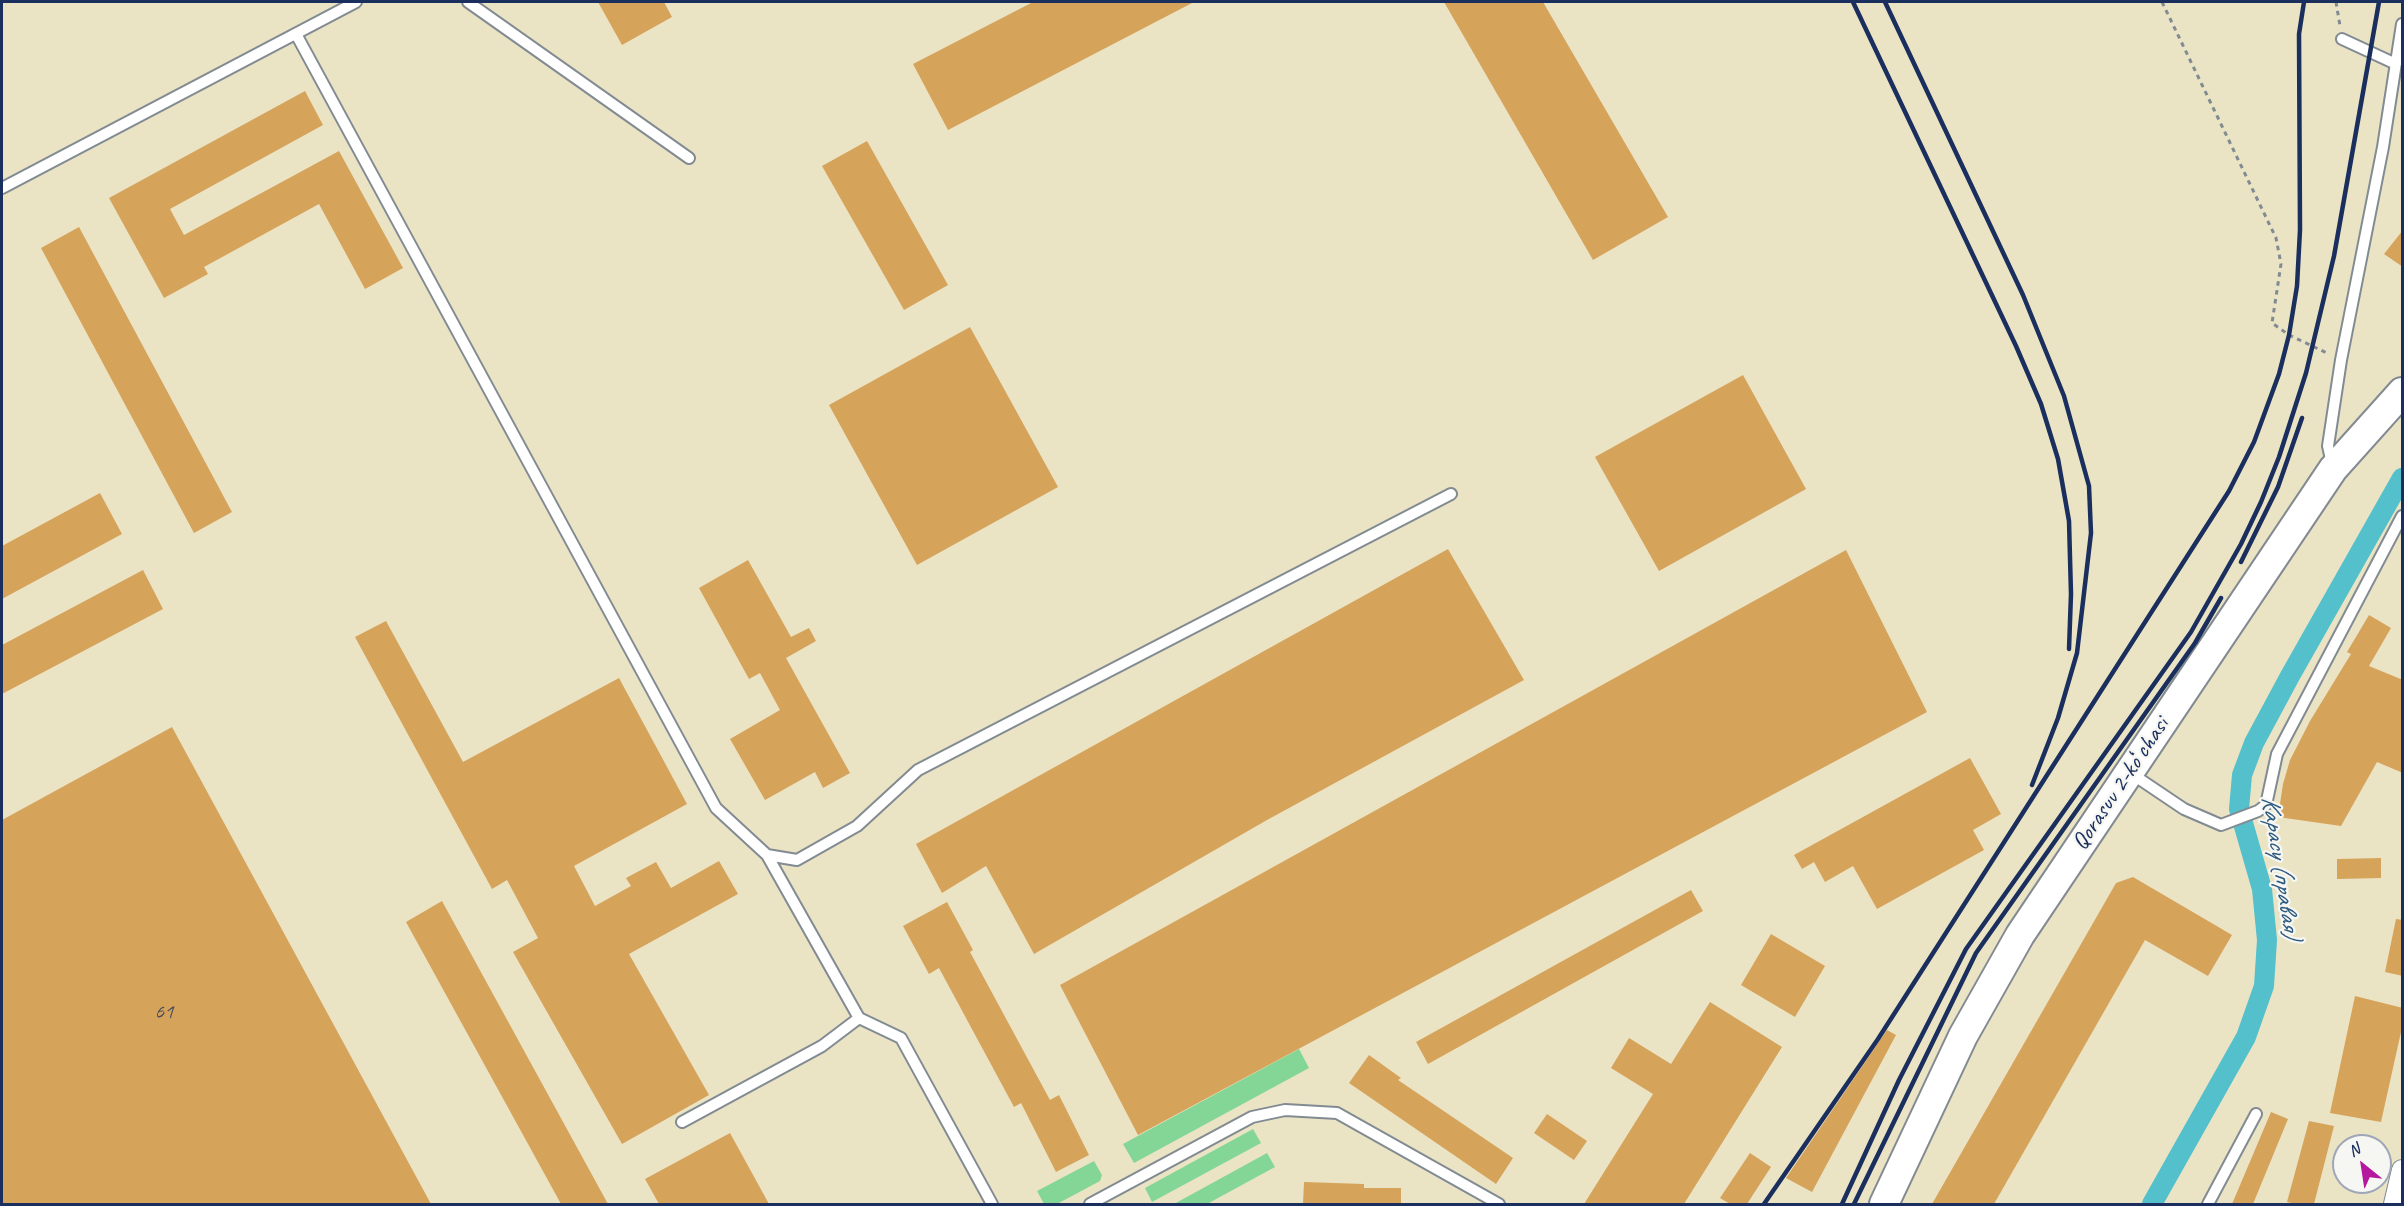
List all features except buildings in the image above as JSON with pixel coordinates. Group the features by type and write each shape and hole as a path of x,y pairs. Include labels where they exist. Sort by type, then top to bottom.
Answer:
{"street":[{"name":"Qorasuv 2-koʻchasi","path":"1884,1204 1963,1036 2020,935 2333,468 2403,393"},
{"path":"2394,1204 2403,1170"}],"lane":[{"path":"2,188 356,2"},
{"path":"468,2 689,158"},
{"path":"2333,468 2328,446 2341,360 2383,147 2403,24"},
{"path":"296,34 716,808 767,855 860,1018 901,1038 992,1204"},
{"path":"2342,39 2396,64"},
{"path":"767,855 797,860 857,826 918,770 1451,494"},
{"path":"2129,772 2184,809 2221,825 2258,811 2266,805 2277,754 2403,516"},
{"path":"682,1122 822,1046 860,1018"},
{"path":"1090,1204 1252,1117 1284,1110 1337,1113 1498,1204"},
{"path":"2208,1204 2256,1114"}],"path":[{"path":"2162,2 2276,238 2281,264 2272,323 2289,335 2341,360"},
{"path":"2336,2 2342,39"}],"green space":[{"path":"1299,1049 1309,1068 1134,1163 1123,1144"},
{"path":"1253,1129 1261,1143 1152,1202 1145,1188"},
{"path":"1267,1153 1275,1167 1207,1204 1174,1204"},
{"path":"1094,1161 1102,1175 1100,1181 1057,1204 1044,1204 1037,1191"}],"waterway":[{"name":"Карасу (правая)","path":"2152,1204 2246,1037 2264,986 2267,940 2262,889 2239,809 2242,775 2254,743 2290,676 2402,478"}],"railway":[{"path":"1853,2 2016,346 2041,404 2058,459 2069,521 2071,594 2069,649"},
{"path":"1885,2 2023,295 2064,396 2089,486 2091,533 2077,653 2058,718 2032,785"},
{"path":"1764,1204 1878,1039 2229,491 2254,442 2279,374 2289,335 2297,286 2300,230 2299,34 2304,2"},
{"path":"1842,1204 1899,1080 1966,949 2191,632 2241,544 2261,502 2279,457 2306,373 2334,256 2379,2"},
{"path":"2241,562 2278,487 2302,418"},
{"path":"1854,1204 1976,953 2195,643 2221,598"}]}
